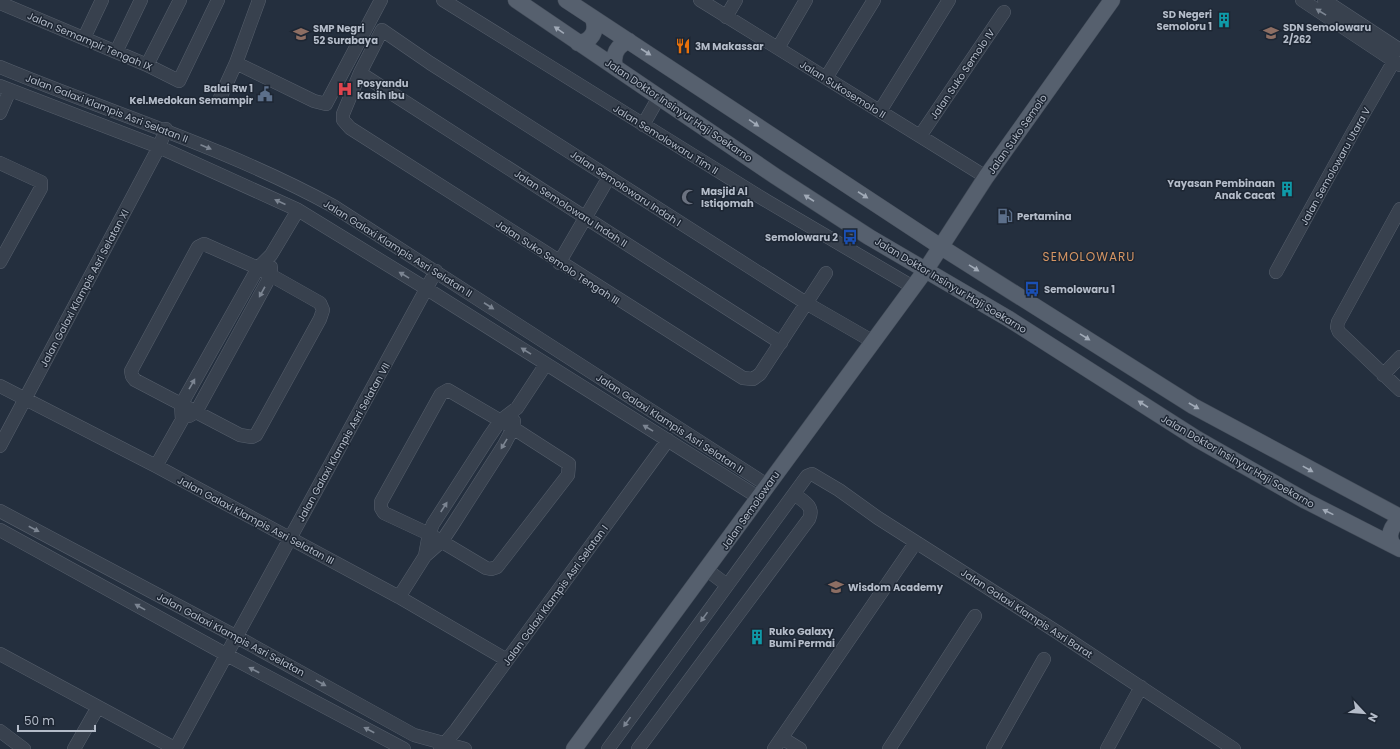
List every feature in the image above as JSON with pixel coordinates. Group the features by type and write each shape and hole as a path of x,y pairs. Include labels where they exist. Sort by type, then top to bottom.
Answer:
{"main road":[{"name":"Jalan Doktor Insinyur Haji Soekarno","path":"516,0 869,237 1009,319 1197,439 1306,501 1396,547"},
{"path":"566,0 941,247 1193,406 1400,517"},
{"name":"Jalan Suko Semolo","path":"926,270 986,177 1108,1"},
{"path":"578,43 585,42 593,35 595,25 593,19"},
{"path":"615,67 614,59 616,51 621,44 629,41"},
{"name":"Jalan Semolowaru","path":"574,749 717,578 762,491 926,270"},
{"path":"1355,525 1363,523 1367,518 1370,508 1367,500"},
{"path":"1396,547 1390,541 1390,534 1395,524 1400,521"}],"street":[{"path":"84,38 102,0"},
{"path":"116,52 141,0"},
{"path":"147,65 180,0"},
{"name":"Jalan Semampir Tengah IX","path":"0,3 21,5 84,38 147,65 179,81 218,0"},
{"path":"220,98 236,63 260,0"},
{"path":"236,63 314,101 326,104 381,0"},
{"name":"Jalan Semolowaru Tim II","path":"443,0 643,125 840,245 913,287"},
{"name":"Jalan Sukosemolo II","path":"700,0 986,177"},
{"path":"726,16 736,0"},
{"path":"778,48 806,0"},
{"path":"826,78 874,0"},
{"path":"880,111 949,0"},
{"path":"1302,0 1398,58"},
{"path":"1324,0 1398,58"},
{"name":"Jalan Suko Semolo IV","path":"920,136 1004,12"},
{"name":"Jalan Suko Semolo Tengah III","path":"382,30 360,73 343,114 345,123 559,263 743,378 753,379 760,374 826,273"},
{"name":"Jalan Semolowaru Indah I","path":"382,30 437,67 806,303 872,341"},
{"name":"Jalan Semolowaru Utara V","path":"1276,272 1353,132 1398,58"},
{"name":"Jalan Galaxi Klampis Asri Selatan II","path":"0,67 166,129 298,187 333,206 701,443 762,491"},
{"name":"Jalan Semolowaru Indah II","path":"360,73 781,343"},
{"path":"0,113 5,88"},
{"name":"Jalan Galaxi Klampis Asri Selatan II","path":"5,88 159,147 298,210 693,456 762,491"},
{"path":"643,125 659,97"},
{"name":"Jalan Galaxi Klampis Asri Selatan XI","path":"0,446 159,147 166,129"},
{"path":"0,163 41,182 41,188 0,262"},
{"path":"559,263 608,177"},
{"path":"1400,209 1337,325 1339,332 1400,390"},
{"path":"182,420 180,404 258,268 271,255 298,210"},
{"path":"202,244 209,246 258,268 320,304 323,310 320,319 256,435 249,438 240,435 135,380 131,371 198,247 202,244"},
{"path":"156,466 182,420 196,412 271,275 271,255"},
{"name":"Jalan Galaxi Klampis Asri Selatan VII","path":"175,749 436,271"},
{"path":"1383,375 1400,357"},
{"path":"425,556 429,534 500,421 517,408 546,364"},
{"name":"Jalan Galaxi Klampis Asri Selatan III","path":"0,386 24,400 156,466 400,597 507,660"},
{"path":"445,390 450,390 500,421 567,462 569,467 568,475 497,567 491,569 486,568 429,534 384,513 380,505 441,394 445,390"},
{"path":"400,597 425,556 442,541 513,428 517,408"},
{"name":"Jalan Galaxi Klampis Asri Selatan I","path":"443,746 668,440"},
{"path":"693,456 701,443"},
{"name":"Jalan Galaxi Klampis Asri Barat","path":"794,494 807,476 812,474 819,477 1234,749"},
{"path":"608,749 717,578 794,494 810,506 811,511 809,519 638,749"},
{"name":"Jalan Galaxi Klampis Asri Selatan","path":"0,511 237,636 414,735 443,746 465,749"},
{"name":"Jalan Galaxi Klampis Asri Selatan","path":"0,530 227,655 404,749"},
{"path":"800,749 778,744 916,542"},
{"path":"889,749 975,616"},
{"path":"0,654 175,749"},
{"path":"993,749 1044,659"},
{"path":"1107,749 1141,687"},
{"path":"74,749 98,707"},
{"path":"0,731 24,749"}],"place":[{"name":"SD Negeri Semoloru 1","path":"1224,20"},
{"name":"SDN Semolowaru 2/262","path":"1271,33"},
{"name":"SMP Negri 52 Surabaya","path":"301,34"},
{"name":"3M Makassar","path":"683,46"},
{"name":"Posyandu Kasih Ibu","path":"345,89"},
{"name":"Balai Rw 1 Kel.Medokan Semampir","path":"265,94"},
{"name":"Yayasan Pembinaan Anak Cacat","path":"1287,189"},
{"name":"Masjid Al Istiqomah","path":"689,197"},
{"name":"Pertamina","path":"1005,216"},
{"name":"Semolowaru 2","path":"850,237"},
{"name":"Semolowaru 1","path":"1032,289"},
{"name":"Wisdom Academy","path":"836,587"},
{"name":"Ruko Galaxy Bumi Permai","path":"757,637"}],"district":[{"name":"SEMOLOWARU","path":"1089,257"}]}
